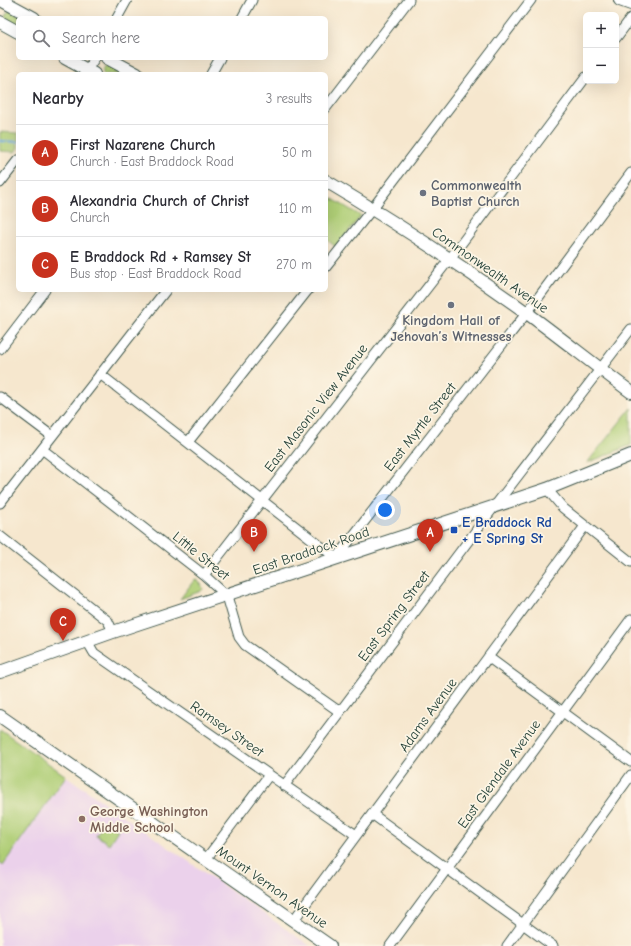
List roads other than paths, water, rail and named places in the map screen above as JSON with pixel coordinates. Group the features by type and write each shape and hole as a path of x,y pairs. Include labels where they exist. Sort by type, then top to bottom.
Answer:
{"main road":[{"path":"1,0 30,16"},
{"path":"620,0 631,4"},
{"path":"0,22 16,31"},
{"path":"68,60 86,72"},
{"path":"111,60 133,72"},
{"name":"Commonwealth Avenue","path":"328,182 372,208 450,259 526,313 631,392"},
{"name":"East Braddock Road","path":"0,672 113,632 227,596 336,558 547,489 631,455"},
{"name":"Mount Vernon Avenue","path":"0,716 330,946"}],"street":[{"path":"118,16 127,0"},
{"path":"243,16 252,0"},
{"path":"328,105 409,0"},
{"path":"328,264 530,0"},
{"path":"619,34 631,18"},
{"path":"88,72 93,60"},
{"path":"212,72 219,60"},
{"name":"East Masonic View Avenue","path":"204,575 450,259 583,82"},
{"path":"0,183 16,163"},
{"name":"East Myrtle Street","path":"336,558 526,313 631,173"},
{"path":"0,349 43,292"},
{"path":"0,503 164,292"},
{"path":"188,442 306,292"},
{"name":"East Spring Street","path":"284,786 493,507 631,329"},
{"path":"100,374 336,558"},
{"path":"0,397 52,436"},
{"name":"Little Street","path":"42,449 204,575 227,596 239,637 245,645 340,712"},
{"path":"547,489 563,508 631,562"},
{"name":"Adams Avenue","path":"293,921 585,526"},
{"path":"0,536 108,621 113,632"},
{"name":"East Glendale Avenue","path":"390,946 631,619"},
{"name":"Ramsey Street","path":"87,641 94,653 356,836"},
{"path":"488,657 631,762"},
{"path":"206,859 269,775"},
{"path":"507,946 631,776"},
{"path":"372,814 553,946"}],"waterway":[{"path":"0,141 16,142"}],"place":[{"name":"Commonwealth Baptist Church","path":"423,193"},
{"name":"Kingdom Hall of Jehovah’s Witnesses","path":"451,305"},
{"name":"E Braddock Rd + E Spring St","path":"454,530"},
{"name":"Alexandria Church of Christ","path":"254,552"},
{"name":"First Nazarene Church","path":"430,552"},
{"name":"E Braddock Rd + Ramsey St","path":"63,641"},
{"name":"George Washington Middle School","path":"82,819"}]}
